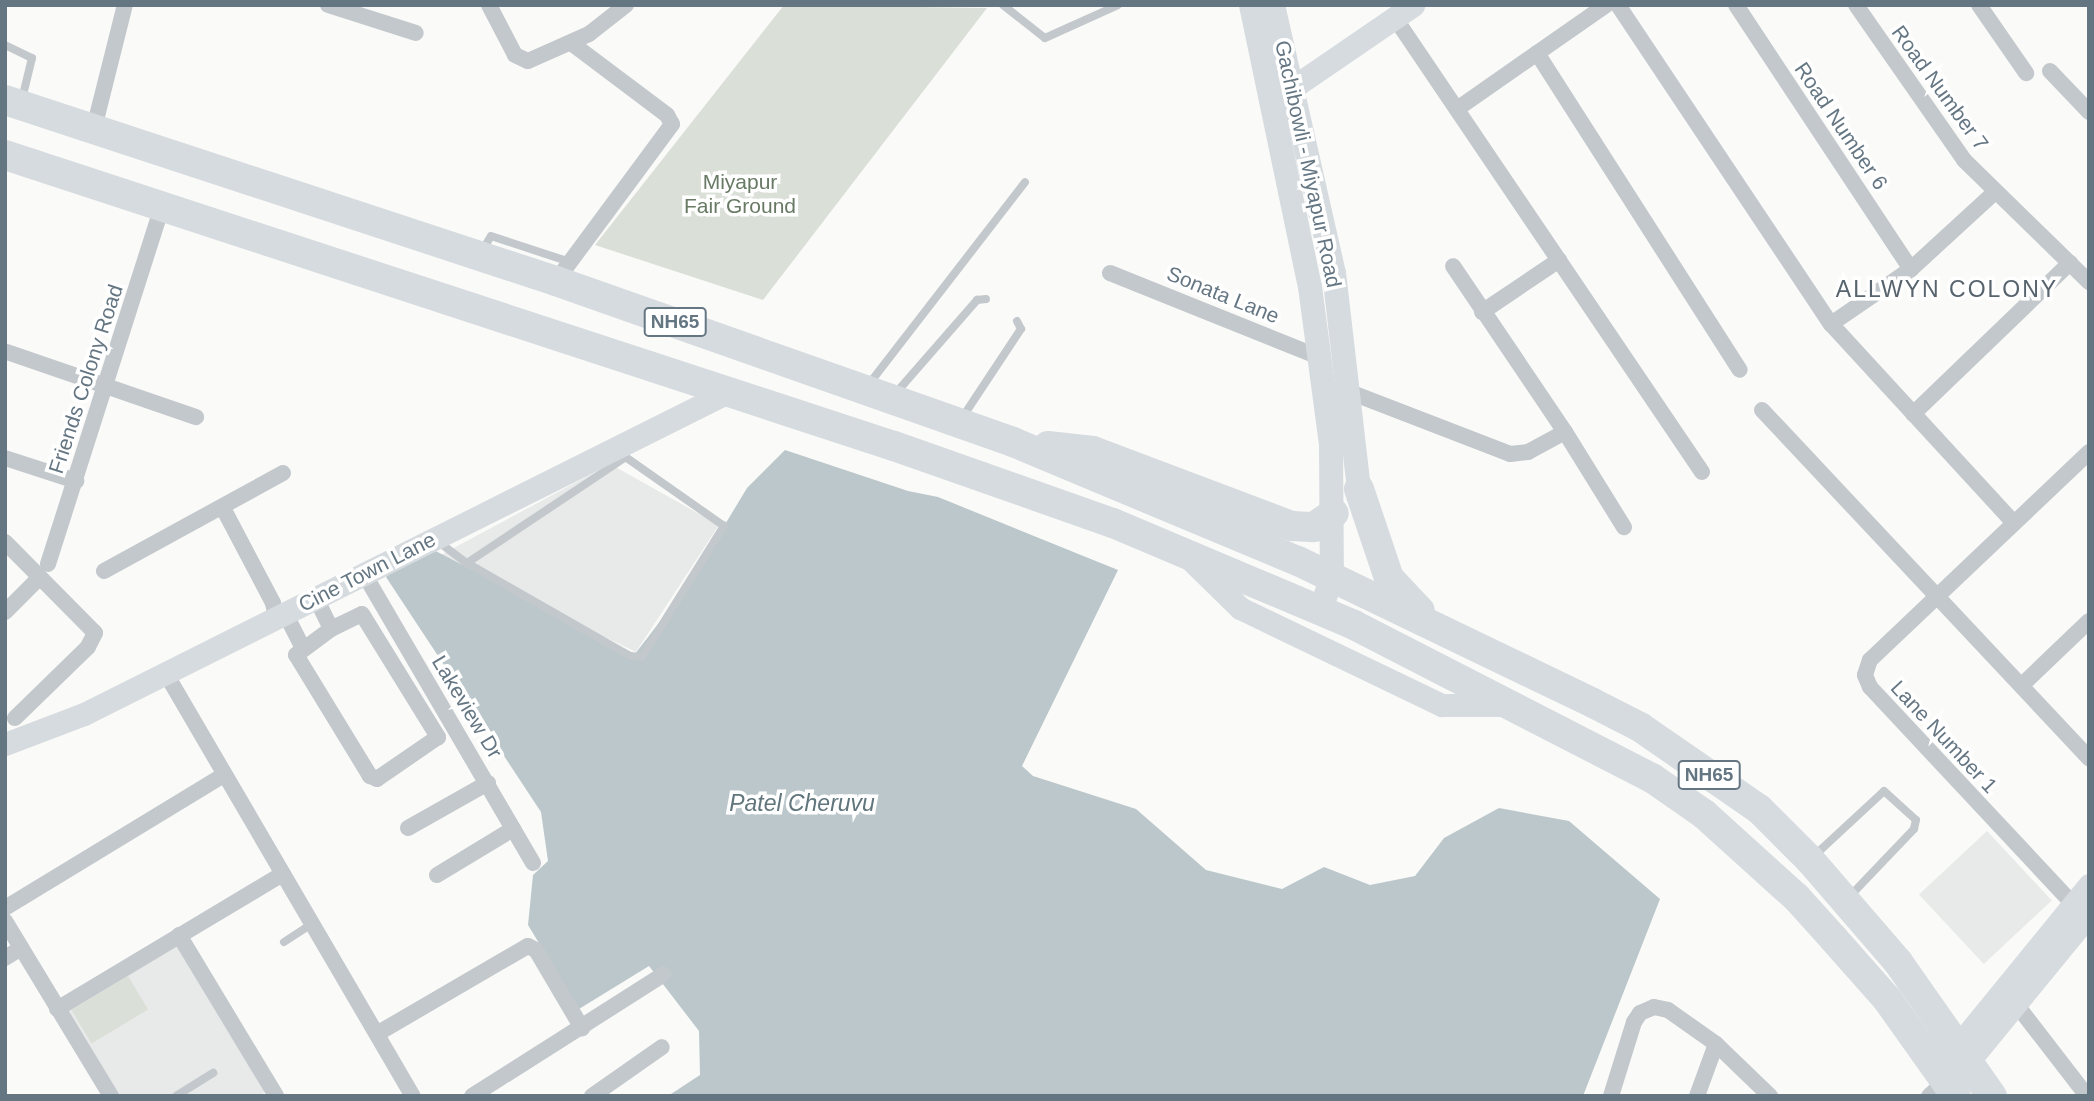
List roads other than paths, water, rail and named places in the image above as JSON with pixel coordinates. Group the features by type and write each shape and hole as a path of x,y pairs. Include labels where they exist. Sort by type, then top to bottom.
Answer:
{"highway":[{"name":"NH65","path":"13,102 479,256 563,272 878,394 1013,442 1332,576 1640,727 1759,809 1846,899 1898,962 1951,1076"},
{"name":"NH65","path":"5,155 539,327 726,393 894,446 1113,523 1354,625 1652,778 1704,814 1824,928 1951,1076 1992,1096"},
{"path":"1013,442 1093,451 1292,526 1314,527 1334,513"},
{"path":"1359,489 1389,578 1442,630"}],"main road":[{"path":"1251,5 1310,287 1319,357 1334,513 1332,576 1321,610"},
{"name":"Gachibowli - Miyapur Road","path":"1273,5 1334,273 1359,489"},
{"path":"1354,625 1365,593"}],"street":[{"path":"94,128 125,5"},
{"path":"328,5 416,33"},
{"path":"489,5 520,60 571,43 625,6"},
{"path":"1457,109 1606,5"},
{"path":"1618,5 1831,324 2014,523"},
{"name":"Road Number 6","path":"1736,5 1911,269"},
{"name":"Road Number 7","path":"1856,5 1964,160 1994,193 2089,282"},
{"path":"1979,5 2026,73"},
{"path":"1292,88 1404,12 1457,109 1702,472"},
{"path":"563,272 668,134 672,124 667,115 571,43"},
{"path":"1537,53 1740,370"},
{"path":"2050,71 2089,112"},
{"path":"1831,324 1911,269 1994,193"},
{"name":"Friends Colony Road","path":"44,571 107,387 162,207"},
{"path":"1482,312 1559,260"},
{"path":"1913,414 2070,263"},
{"path":"1453,266 1565,432 1624,527"},
{"name":"Sonata Lane","path":"1110,273 1319,357"},
{"path":"7,352 196,417"},
{"path":"1347,391 1510,454 1528,452 1565,432"},
{"name":"Cine Town Lane","path":"5,744 17,720 85,714 363,572 620,453 726,393"},
{"path":"1762,410 2023,684 2089,758"},
{"name":"Lane Number 1","path":"2081,909 1870,687 1865,675 1870,660 2089,452"},
{"path":"5,458 76,481"},
{"path":"104,571 283,473"},
{"path":"223,508 273,603 302,647"},
{"path":"5,542 44,571 95,633 94,639 17,720"},
{"path":"1185,554 1240,608 1442,705 1514,705"},
{"path":"5,612 44,571"},
{"name":"Lakeview Dr","path":"363,572 533,863"},
{"path":"316,598 331,629"},
{"path":"362,614 438,737 436,743 373,778 296,655 302,647 331,629 362,614"},
{"path":"2023,684 2089,621"},
{"path":"165,672 224,775 380,1032 414,1096"},
{"path":"5,908 224,775"},
{"path":"408,828 488,783"},
{"path":"436,875 513,829"},
{"path":"57,1009 284,874"},
{"path":"1951,1076 2081,909 2089,885"},
{"path":"5,921 111,1096"},
{"path":"179,935 276,1096"},
{"path":"380,1032 527,946 536,950 582,1028"},
{"path":"5,958 21,948"},
{"path":"476,1095 664,974"},
{"path":"2011,997 2087,1096"},
{"path":"1611,1096 1640,1013 1654,1007 1668,1010 1716,1044 1770,1096"},
{"path":"1697,1096 1716,1044"},
{"path":"592,1096 662,1047"}],"lane":[{"path":"1003,5 1045,38 1118,5"},
{"path":"5,45 33,58 13,102"},
{"path":"878,394 899,340 1025,182"},
{"path":"878,394 977,300 986,299"},
{"path":"959,423 1021,328 1017,321"},
{"path":"434,538 467,563 630,656 642,657 724,526 620,453 467,563"},
{"path":"1810,860 1879,793 1889,791 1916,820 1914,829 1846,899"},
{"path":"284,942 313,923"},
{"path":"176,1096 213,1073"}],"water":[{"name":"Patel Cheruvu","path":"785,450 908,491 938,497 1118,570 1022,766 1033,776 1136,809 1206,870 1282,889 1324,867 1370,885 1415,876 1444,838 1499,808 1569,821 1660,899 1583,1096 668,1096 700,1075 699,1031 649,966 579,1009 528,925 533,875 548,861 541,812 386,577 422,544 635,654 691,581 747,488"}],"district":[{"name":"ALLWYN COLONY","path":"1947,289"}],"park label":[{"name":"Miyapur Fair Ground","path":"740,194"}]}
